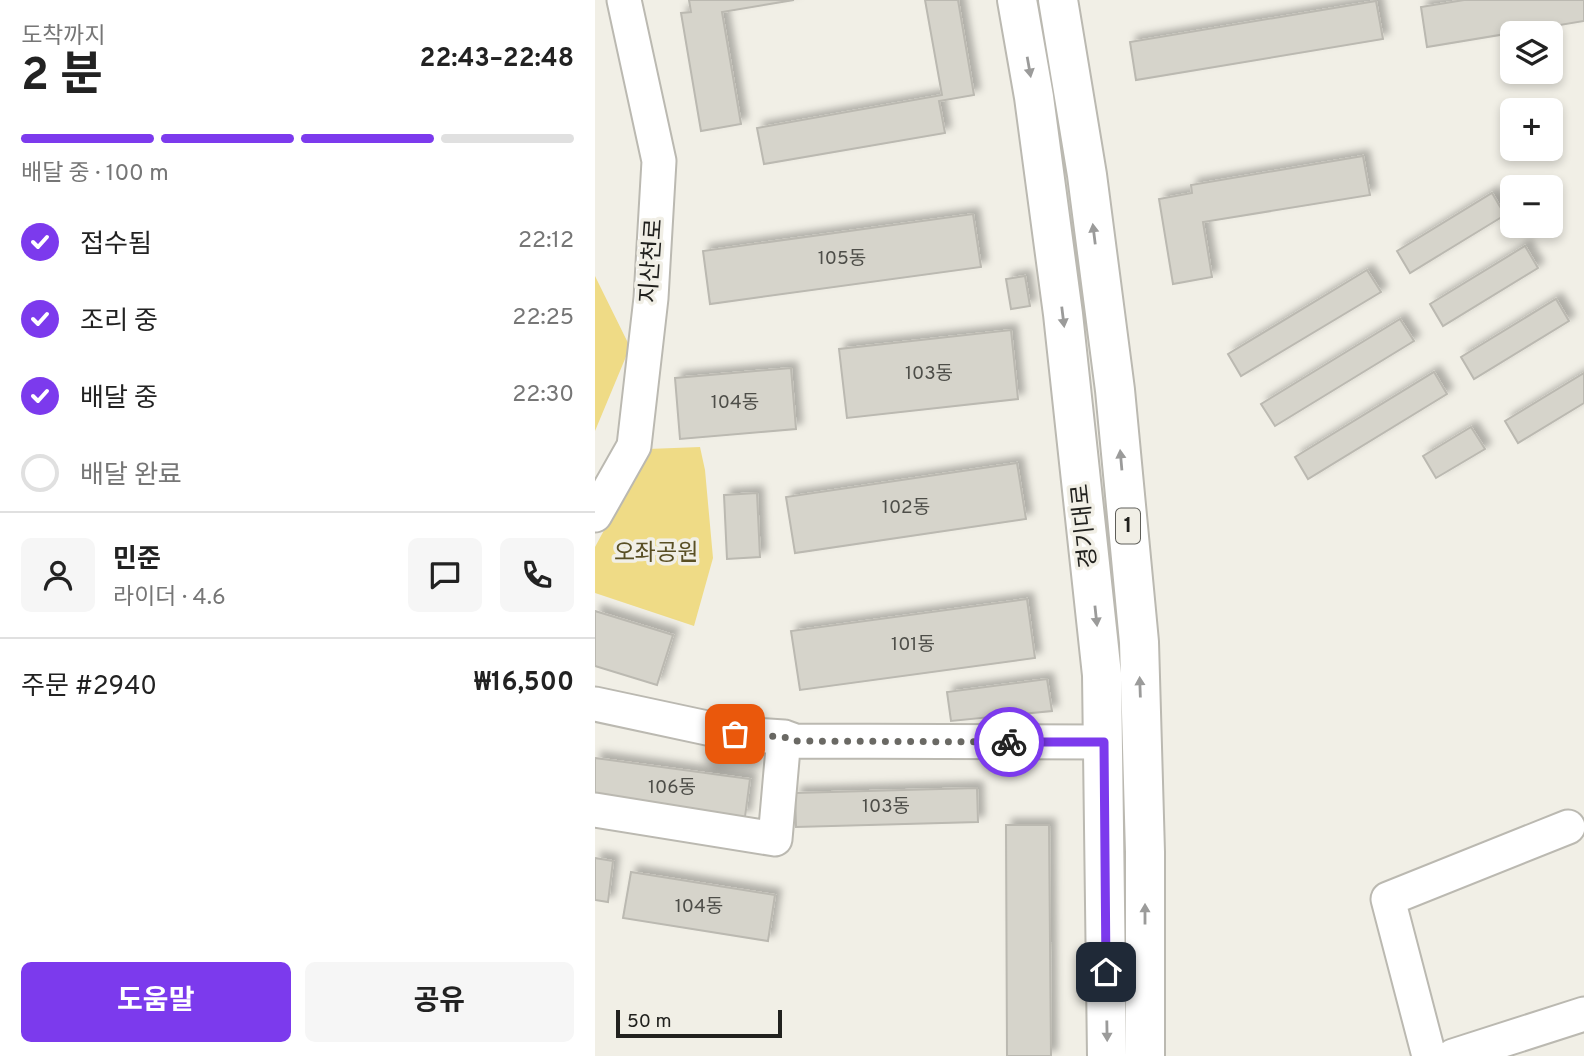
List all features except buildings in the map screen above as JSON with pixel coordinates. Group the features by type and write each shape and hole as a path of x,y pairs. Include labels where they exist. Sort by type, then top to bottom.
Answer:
{"main road":[{"name":"경기대로","path":"1017,0 1034,97 1063,314 1102,675 1107,1056"},
{"name":"경기대로","path":"1058,0 1087,175 1115,390 1139,642 1145,852 1145,1056"}],"street":[{"name":"지산천로","path":"595,515 633,446 651,298 659,161 624,0"},
{"path":"595,704 735,734 784,737 795,741 1104,742"},
{"path":"595,810 775,839 784,737"},
{"path":"1429,1056 1388,899 1568,827"},
{"path":"1453,1056 1584,1014"}],"green space":[{"path":"595,276 630,347 595,431"},
{"name":"오좌공원","path":"700,447 705,470 713,558 694,626 595,593 595,547 648,449"}],"way so far":[{"path":"735,734 784,737 795,741 1009,742"}],"route":[{"path":"1009,742 1104,742 1106,972"}]}
